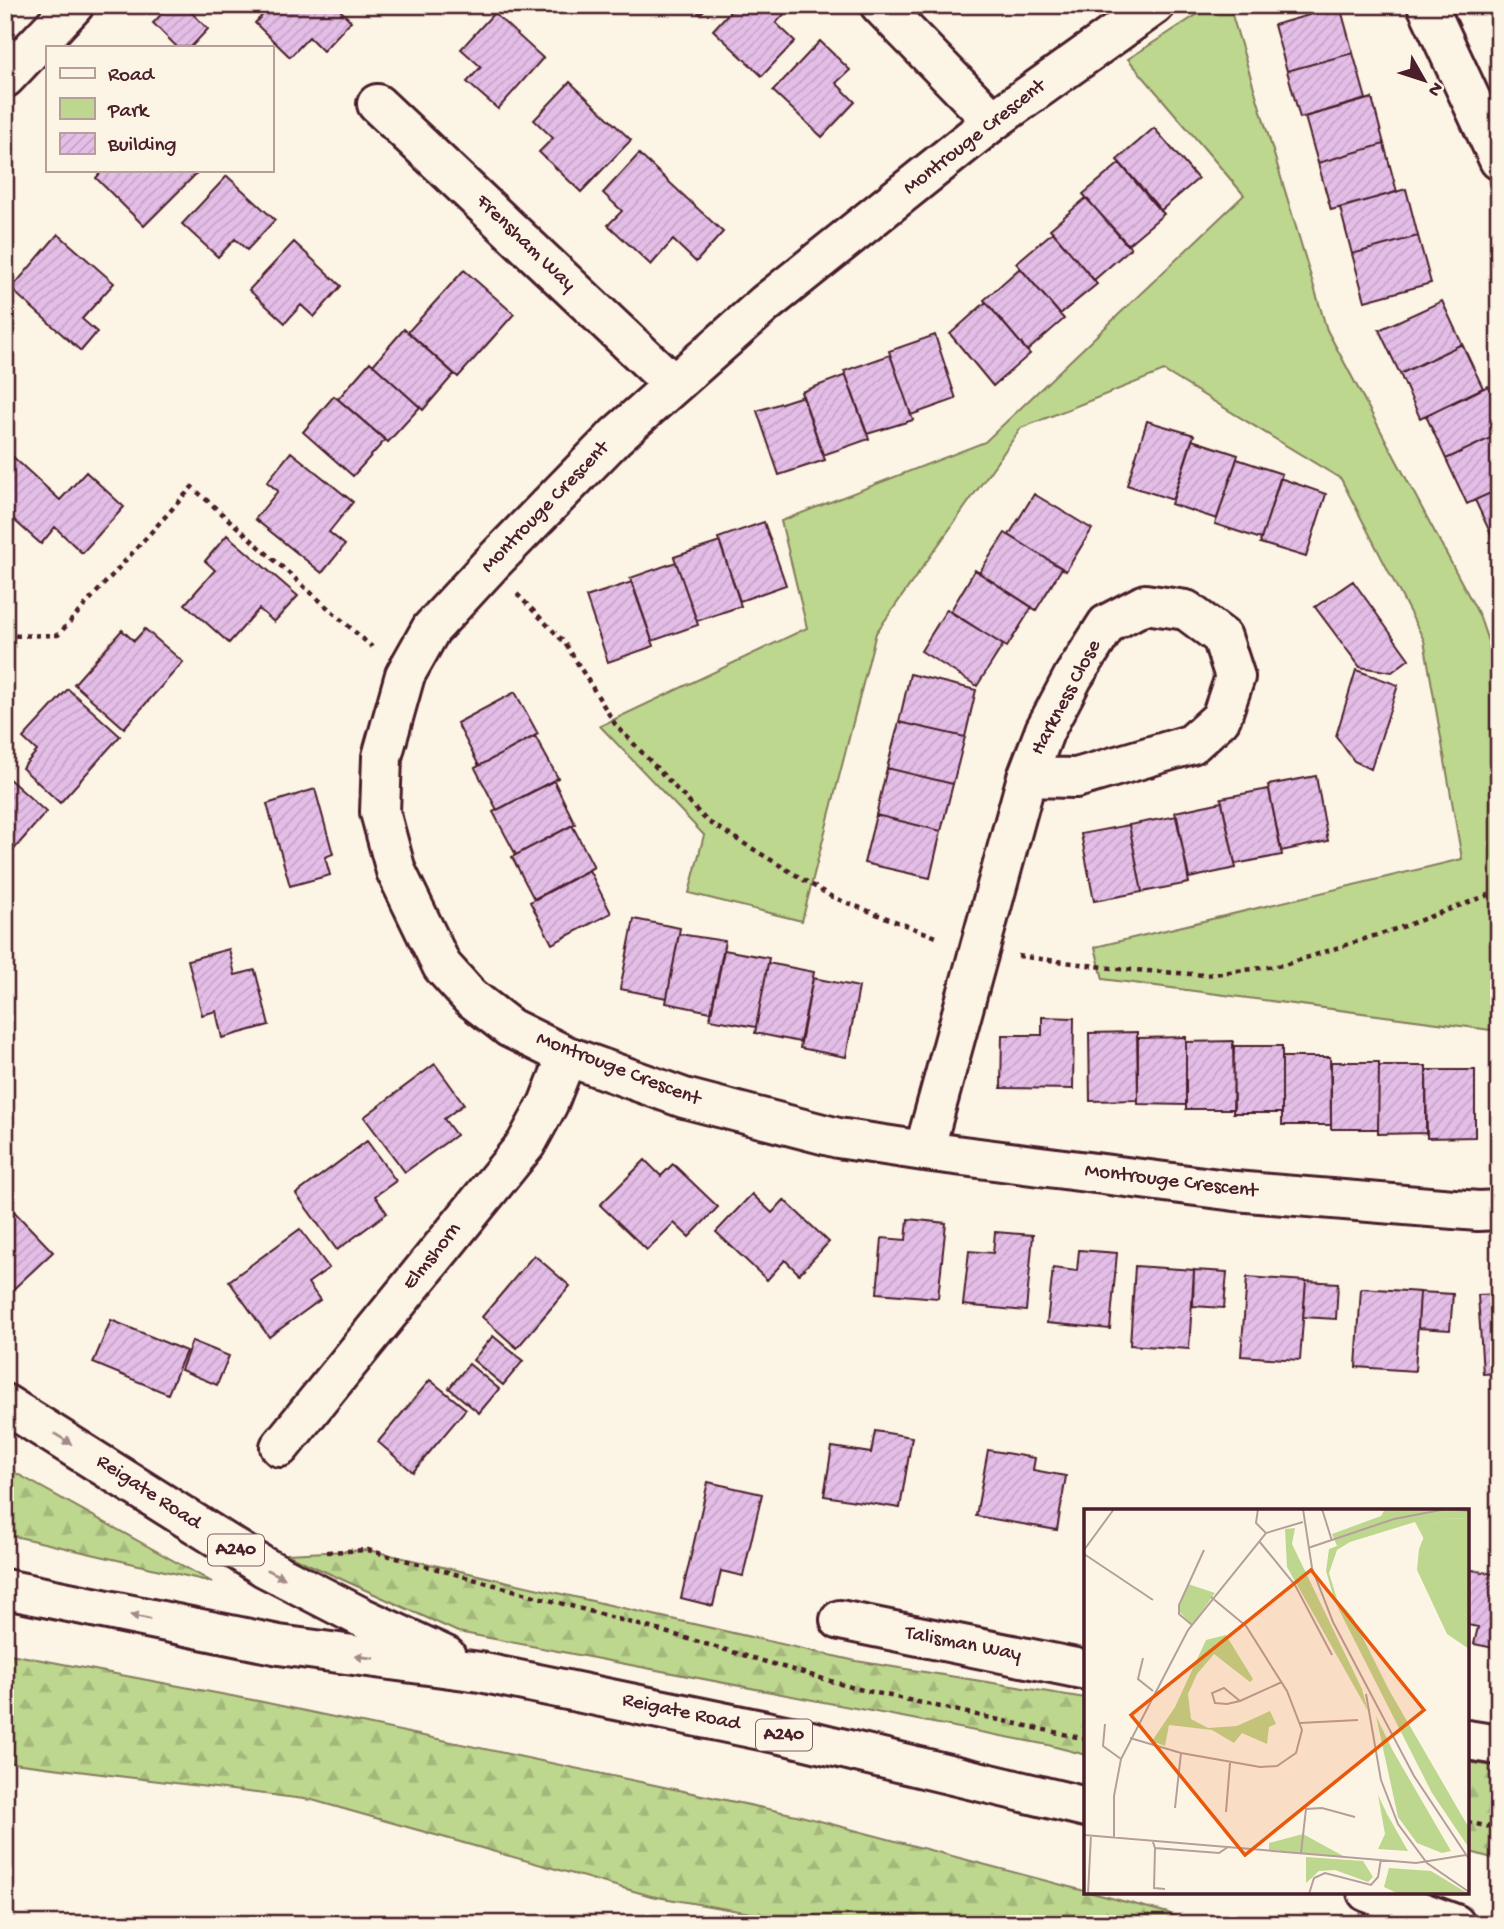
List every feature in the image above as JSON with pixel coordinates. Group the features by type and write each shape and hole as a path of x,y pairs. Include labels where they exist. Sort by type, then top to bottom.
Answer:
{"main road":[{"path":"5,78 74,5"},
{"path":"880,5 993,121"},
{"name":"Montrouge Crescent","path":"1155,5 993,121 766,303 616,436 490,565 432,629 405,675 382,757 380,812 396,871 442,966 470,997 510,1028 567,1056 684,1098 838,1138 924,1151 1235,1191 1478,1211 1499,1210"},
{"path":"1427,5 1499,160"},
{"name":"Frensham Way","path":"377,104 673,384"},
{"name":"Harkness Close","path":"924,1151 1027,777 1056,709 1107,624 1145,604 1186,610 1222,637 1235,677 1221,718 1192,744 1076,778 1027,777"},
{"name":"Elmshorn","path":"281,1447 526,1144 548,1104 567,1056"},
{"name":"Reigate Road","path":"5,1404 264,1567 361,1617 480,1672"},
{"name":"Reigate Road","path":"5,1589 279,1646 480,1672 790,1736 1084,1807"},
{"name":"Talisman Way","path":"840,1620 1084,1670"},
{"path":"1469,1740 1499,1745"},
{"path":"1372,1894 1455,1924"}],"path":[{"path":"5,636 58,635 192,488 405,675"},
{"path":"490,565 565,643 615,724 707,821 832,897 978,952 1119,969 1206,975 1284,965 1405,926 1499,891"},
{"path":"264,1567 286,1554 368,1550 672,1634 854,1688 1084,1738"},
{"path":"1469,1822 1499,1829"}],"green space":[{"path":"1212,5 1229,5 1327,330 1479,615 1499,674 1499,1031 1103,979 1095,947 1462,859 1424,640 1341,479 1164,371 1021,428 876,633 802,921 689,893 704,835 600,726 807,628 781,521 985,442 1244,195 1128,59"},
{"path":"5,1467 212,1582 5,1534"},
{"path":"368,1550 856,1661 1084,1698 1084,1754 1048,1745 458,1632 286,1554"},
{"path":"5,1653 258,1701 801,1816 1084,1891 1084,1894 1096,1894 1168,1913 1190,1924 814,1924 651,1896 312,1800 5,1762"},
{"path":"1469,1762 1499,1767 1499,1860 1469,1852"}],"building":[{"path":"170,5 184,5 208,29 192,46 176,46 153,23"},
{"path":"272,5 335,5 351,21 323,51 309,37 290,57 255,23"},
{"path":"691,5 709,5 700,14"},
{"path":"736,5 786,5 789,9 776,23 795,41 762,76 713,30"},
{"path":"1340,6 1353,53 1287,71 1274,25"},
{"path":"494,13 543,58 498,109 467,82 481,67 461,49"},
{"path":"820,41 850,70 836,83 855,102 822,137 773,91"},
{"path":"1353,53 1366,99 1300,118 1287,71"},
{"path":"570,82 631,140 581,192 539,152 553,138 534,120"},
{"path":"1372,98 1384,144 1318,163 1305,117"},
{"path":"1154,128 1198,179 1160,211 1117,160"},
{"path":"1384,144 1397,192 1331,210 1318,163"},
{"path":"639,154 723,232 696,262 673,240 651,265 608,225 622,211 603,193"},
{"path":"1120,163 1164,214 1127,245 1083,194"},
{"path":"101,172 198,172 144,226 96,178"},
{"path":"227,176 275,220 247,250 235,239 218,257 182,224"},
{"path":"1406,189 1418,236 1352,254 1340,208"},
{"path":"1086,198 1131,248 1094,280 1050,229"},
{"path":"1053,232 1097,284 1060,314 1016,263"},
{"path":"58,234 114,283 82,319 97,332 81,351 11,289"},
{"path":"1418,236 1431,283 1365,301 1352,254"},
{"path":"294,242 341,286 314,317 301,305 285,323 249,290"},
{"path":"1020,268 1064,319 1027,351 984,300"},
{"path":"464,270 514,314 458,377 408,332"},
{"path":"1442,301 1462,344 1400,374 1379,330"},
{"path":"986,302 1030,354 993,386 950,334"},
{"path":"404,329 454,374 423,410 373,365"},
{"path":"935,335 956,399 911,415 889,351"},
{"path":"1462,344 1483,388 1420,418 1400,374"},
{"path":"890,355 913,420 867,434 844,371"},
{"path":"370,362 420,407 388,442 338,399"},
{"path":"846,375 869,439 823,455 801,392"},
{"path":"1488,386 1499,409 1499,434 1446,459 1426,416"},
{"path":"334,396 385,440 353,476 303,432"},
{"path":"803,396 825,460 779,475 757,411"},
{"path":"1147,421 1194,435 1173,500 1127,485"},
{"path":"1499,434 1499,489 1467,504 1446,459"},
{"path":"1192,440 1238,455 1217,519 1171,504"},
{"path":"291,452 353,502 329,532 345,545 322,573 255,519 278,491 267,482"},
{"path":"11,455 60,500 86,472 124,507 82,553 55,527 41,544 5,512 5,461"},
{"path":"1237,459 1282,474 1261,539 1215,524"},
{"path":"1280,478 1326,494 1306,557 1260,543"},
{"path":"1499,489 1499,541 1495,543 1475,500"},
{"path":"1034,494 1092,529 1066,571 1009,535"},
{"path":"764,522 786,585 740,601 718,538"},
{"path":"1005,533 1062,568 1036,610 979,573"},
{"path":"227,535 298,596 274,622 259,609 229,643 185,604 215,570 205,561"},
{"path":"720,542 741,606 697,621 674,557"},
{"path":"676,562 698,625 652,641 630,578"},
{"path":"975,570 1032,607 1007,647 950,612"},
{"path":"1353,581 1409,659 1392,672 1360,667 1315,607"},
{"path":"632,582 654,646 608,662 586,597"},
{"path":"947,609 1003,645 977,686 921,651"},
{"path":"145,629 183,662 124,728 74,684 122,630 134,641"},
{"path":"1356,670 1398,685 1371,769 1354,761 1336,736"},
{"path":"910,674 976,690 965,737 899,722"},
{"path":"68,689 120,736 60,803 22,768 37,751 23,738"},
{"path":"515,692 538,734 479,766 457,723"},
{"path":"899,722 965,737 953,784 887,768"},
{"path":"535,736 558,778 497,810 475,768"},
{"path":"887,768 953,784 941,831 876,815"},
{"path":"1316,776 1328,841 1281,851 1268,785"},
{"path":"8,778 46,812 5,860 5,780"},
{"path":"554,781 575,824 516,855 493,812"},
{"path":"315,789 333,854 325,857 330,875 290,886 267,804"},
{"path":"1269,789 1282,855 1235,864 1221,798"},
{"path":"1222,802 1236,868 1189,878 1175,812"},
{"path":"876,815 941,831 930,878 864,863"},
{"path":"1177,816 1189,883 1142,892 1129,825"},
{"path":"572,825 594,867 534,899 512,857"},
{"path":"1129,825 1142,892 1094,901 1081,834"},
{"path":"589,870 611,913 552,944 530,902"},
{"path":"634,919 680,928 667,998 620,989"},
{"path":"679,934 725,941 711,1012 666,1003"},
{"path":"229,949 235,975 255,970 269,1025 222,1038 216,1011 202,1015 188,960"},
{"path":"724,950 769,958 756,1027 710,1019"},
{"path":"768,963 814,972 800,1042 755,1033"},
{"path":"813,978 859,987 846,1057 800,1048"},
{"path":"1042,1017 1074,1018 1073,1089 1001,1088 1002,1035 1042,1035"},
{"path":"1137,1032 1138,1100 1090,1101 1089,1033"},
{"path":"1186,1037 1186,1105 1138,1104 1138,1038"},
{"path":"1233,1041 1234,1109 1186,1109 1186,1042"},
{"path":"1234,1046 1282,1046 1282,1113 1233,1113"},
{"path":"1282,1057 1330,1057 1331,1125 1282,1125"},
{"path":"1331,1062 1379,1062 1378,1129 1331,1129"},
{"path":"435,1064 464,1104 444,1119 456,1135 405,1172 364,1117"},
{"path":"1379,1066 1426,1066 1426,1133 1378,1134"},
{"path":"1426,1070 1475,1070 1475,1137 1427,1138"},
{"path":"367,1141 396,1181 375,1196 387,1213 337,1250 296,1194"},
{"path":"645,1160 661,1176 673,1164 718,1207 689,1237 674,1223 647,1250 600,1205"},
{"path":"752,1194 772,1213 784,1200 829,1242 799,1274 785,1260 767,1280 716,1232"},
{"path":"5,1202 53,1252 5,1297"},
{"path":"908,1219 946,1223 938,1298 877,1293 882,1238 906,1240"},
{"path":"300,1229 329,1268 308,1283 320,1300 269,1337 229,1281"},
{"path":"995,1232 1033,1235 1026,1311 963,1305 969,1251 993,1253"},
{"path":"1079,1250 1117,1253 1110,1329 1047,1323 1053,1268 1077,1271"},
{"path":"534,1255 570,1286 517,1348 482,1317"},
{"path":"1135,1266 1194,1270 1189,1349 1130,1345"},
{"path":"1194,1270 1227,1272 1224,1308 1193,1306"},
{"path":"1247,1277 1306,1281 1300,1360 1241,1356"},
{"path":"1306,1281 1338,1283 1336,1319 1303,1317"},
{"path":"1361,1288 1420,1292 1415,1371 1356,1367"},
{"path":"1420,1292 1453,1294 1450,1330 1418,1328"},
{"path":"1499,1294 1499,1373 1483,1374 1478,1295"},
{"path":"111,1320 186,1351 168,1394 93,1363"},
{"path":"493,1336 523,1361 503,1385 473,1360"},
{"path":"192,1341 229,1356 217,1385 181,1370"},
{"path":"469,1364 499,1389 479,1413 449,1388"},
{"path":"430,1380 466,1409 413,1472 378,1442"},
{"path":"875,1431 912,1437 900,1508 824,1496 832,1447 871,1453"},
{"path":"988,1450 1035,1458 1033,1470 1066,1476 1057,1530 976,1516"},
{"path":"708,1482 762,1494 743,1576 721,1571 713,1606 681,1598"},
{"path":"1469,1569 1499,1575 1499,1649 1474,1644 1478,1627 1469,1625"}]}
